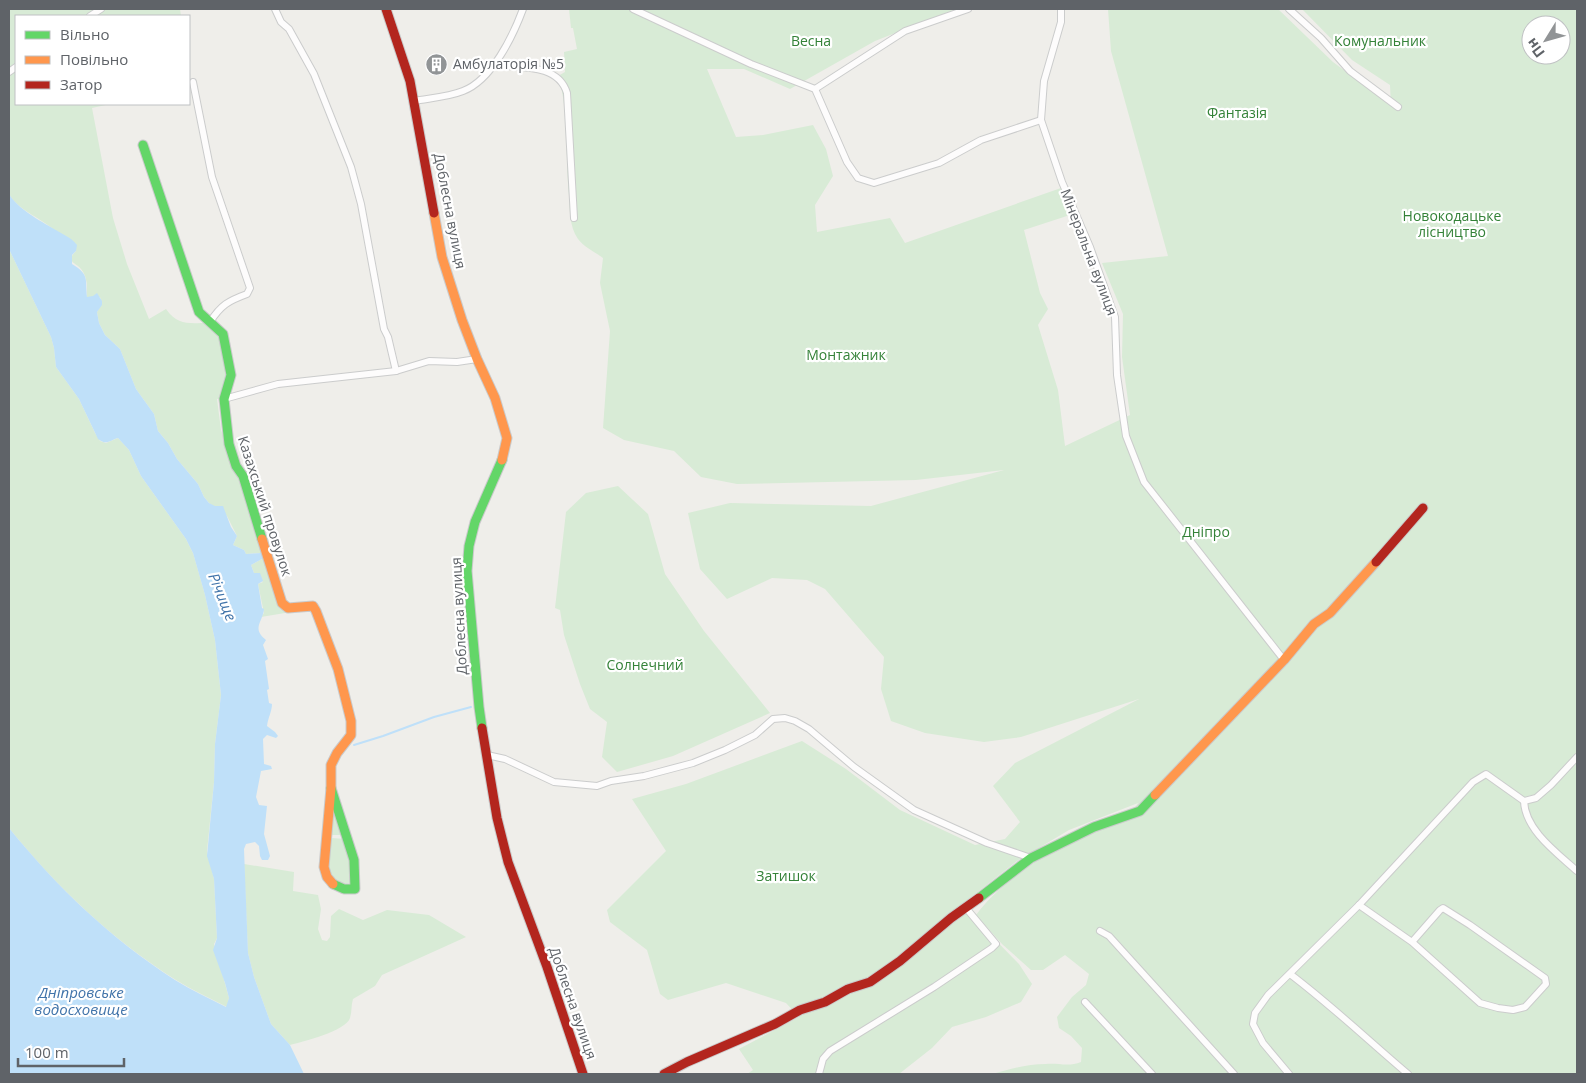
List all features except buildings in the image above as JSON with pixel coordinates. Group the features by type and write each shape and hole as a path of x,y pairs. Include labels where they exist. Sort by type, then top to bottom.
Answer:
{"street":[{"path":"275,9 281,22 289,29 314,74 352,167 361,204 384,329 388,337 396,371"},
{"name":"Доблесна вулиця","path":"386,9 401,52 414,101 442,257 462,320 495,398 507,438 502,462 475,522 469,546 467,570 479,707 497,818 508,862 547,967 583,1074"},
{"path":"414,101 464,91 495,65 516,28 523,9"},
{"path":"633,9 752,64 815,89 847,162 858,178 874,183 939,162 980,140 1041,120"},
{"path":"815,89 905,31 968,9"},
{"name":"Мінеральна вулиця","path":"1062,9 1061,22 1044,81 1041,120 1062,182 1093,255 1115,318 1117,375 1126,436 1144,482 1284,660"},
{"path":"1289,9 1321,38 1350,71 1398,107"},
{"path":"495,65 535,68 552,74 565,86 567,93 574,218"},
{"path":"193,82 212,177 250,288 247,294 227,301 210,322"},
{"name":"Казахський провулок","path":"143,145 199,312 223,334 231,375 224,399 229,444 236,466 243,476 282,603 288,608 312,606 316,611 338,669 351,721 351,735 337,753 331,765 324,874 341,888 355,889 354,860 331,788"},
{"path":"224,399 278,384 396,371 429,361 457,362 477,359"},
{"path":"664,1074 687,1062 776,1024 800,1010 825,1002 848,989 870,982 1031,858 1094,827 1140,810 1284,660 1314,624 1330,613 1423,508"},
{"path":"487,755 505,759 554,782 597,786 610,781 644,776 693,763 755,736 773,719 785,718 809,729 854,767 914,810 987,843 1031,858"},
{"path":"1288,1074 1263,1043 1253,1024 1255,1013 1268,995 1359,905 1473,782 1486,774 1524,801 1536,798 1577,757"},
{"path":"1524,801 1524,811 1534,829 1554,851 1577,871"},
{"path":"1359,905 1412,942 1480,1003 1513,1010 1526,1007 1546,984 1545,978 1444,908 1440,910 1412,942"},
{"path":"819,1074 823,1059 830,1051 934,987 996,944 966,908"},
{"path":"1100,930 1129,958 1234,1074"},
{"path":"1290,974 1334,1008 1373,1045 1408,1074"},
{"path":"1085,1002 1152,1074"}],"green space":[{"path":"9,9 180,9 181,15 15,15 15,105 106,105 92,108 113,218 127,264 149,319 166,309 180,321 208,323 220,335 228,373 223,398 217,399 221,430 240,484 248,481 284,601 291,612 261,617 264,613 258,584 263,582 254,573 251,565 262,559 261,553 246,554 244,550 233,545 237,536 227,516 204,497 198,484 177,459 168,443 158,431 154,414 136,389 120,349 105,335 99,323 97,312 102,303 100,297 87,297 85,276 81,269 71,260 76,251 53,229 18,205 9,194"},
{"path":"569,9 956,9 875,41 790,89 744,69 707,69 736,137 763,135 813,125 826,149 833,176 815,205 817,232 890,218 905,243 1061,188 1073,214 1024,230 1040,293 1048,309 1038,325 1058,390 1065,446 1130,415 1122,357 1123,314 1102,263 1168,256 1111,51 1108,9 1278,9 1333,62 1391,105 1390,85 1352,60 1302,9 1577,9 1577,1074 992,1074 1032,1065 1068,1065 1081,1062 1082,1048 1071,1036 1059,1028 1057,1017 1072,997 1086,985 1089,974 1065,955 1043,970 1031,970 1002,944 976,915 1013,877 1058,847 1090,831 1117,823 1127,817 1138,803 1069,830 1017,861 961,905 1019,964 1032,984 1021,1002 986,1017 952,1027 932,1048 899,1074 747,1074 753,1070 739,1049 799,1017 786,1003 726,983 668,1000 660,994 647,950 610,922 607,910 666,851 632,799 686,784 802,741 846,769 900,810 975,845 1005,839 1020,822 993,786 1015,763 1139,699 1021,737 984,742 925,733 891,721 881,689 884,657 825,589 807,580 772,578 727,599 700,569 688,513 730,503 871,506 1004,470 916,480 737,484 701,477 674,451 624,440 603,428 610,331 600,283 603,258 580,242 571,223 566,120 558,76 565,72 564,52 577,49 573,28 571,28"},
{"path":"9,249 51,337 56,367 79,399 95,433 100,441 106,443 118,438 129,450 141,476 186,539 193,553 215,640 221,695 215,744 214,782 207,851 214,879 217,938 214,944 229,998 227,1007 176,980 107,929 46,871 9,828"},
{"name":"Солнечний","path":"618,486 648,514 665,574 704,631 770,713 673,756 617,772 602,757 607,722 590,709 564,635 560,610 555,608 566,512 586,493"},
{"path":"334,808 344,833 341,835 331,835 331,810"},
{"path":"331,838 346,839 352,862 353,880 350,883 340,884 330,877 327,863 329,840"},
{"path":"244,864 294,872 293,891 318,895 321,909 318,929 322,940 327,941 330,937 331,916 339,909 363,920 387,910 429,915 466,937 382,975 375,986 353,999 351,1016 347,1023 323,1035 290,1045 271,1024 254,977 248,953"}],"water":[{"path":"9,194 23,209 75,242 77,245 76,251 72,255 72,264 82,271 86,278 87,297 97,293 102,301 102,305 97,312 99,323 105,335 120,349 136,389 154,414 158,431 168,443 177,459 198,484 209,503 215,506 223,506 231,527 237,536 233,545 244,550 246,554 261,553 263,555 262,559 251,565 254,573 260,573 263,581 258,584 262,608 264,609 259,632 266,640 263,645 268,659 265,661 269,689 267,690 269,703 272,704 267,726 278,736 276,738 267,735 263,739 264,764 271,766 272,769 261,771 256,797 259,805 267,806 264,834 270,856 268,860 262,860 259,846 255,842 246,844 244,849 248,953 254,977 271,1024 290,1045 304,1074 9,1074 9,828 46,871 86,911 151,964 194,991 226,1007 229,998 213,950 217,938 214,879 207,856 214,782 215,744 221,695 215,640 205,595 193,553 186,539 141,476 129,450 118,438 106,442 98,439 79,399 56,367 51,337 9,249"}],"waterway":[{"path":"354,745 434,717 471,707"}],"traffic: fast":[{"path":"143,145 199,312 223,334 231,375 224,399 229,444 236,466 243,476 262,539"},
{"path":"482,728 467,571 469,546 475,522 502,460"},
{"path":"331,788 354,860 355,889 344,889 333,884"},
{"path":"979,898 1031,858 1094,827 1140,811 1155,795"}],"traffic: slow":[{"path":"434,213 442,257 462,320 495,398 507,438 502,460"},
{"path":"262,539 282,603 288,608 313,606 316,611 338,669 351,721 351,735 337,753 331,765 331,788 324,867 327,877 333,884"},
{"path":"1155,795 1284,660 1314,624 1330,613 1376,562"}],"traffic: jam":[{"path":"386,9 410,81 434,213"},
{"path":"1376,562 1423,508"},
{"path":"482,728 497,818 508,862 547,967 583,1074"},
{"path":"664,1074 775,1024 800,1010 825,1002 848,989 870,982 900,961 951,918 979,898"}],"place":[{"name":"Амбулаторія №5","path":"437,64"}],"park label":[{"name":"Весна","path":"811,41"},
{"name":"Комунальник","path":"1380,41"},
{"name":"Фантазія","path":"1237,113"},
{"name":"Новокодацьке лісництво","path":"1452,224"},
{"name":"Монтажник","path":"846,355"},
{"name":"Дніпро","path":"1206,532"},
{"name":"Затишок","path":"786,876"}],"water label":[{"name":"Річище","path":"222,597"},
{"name":"Дніпровське водосховище","path":"81,1002"}]}
